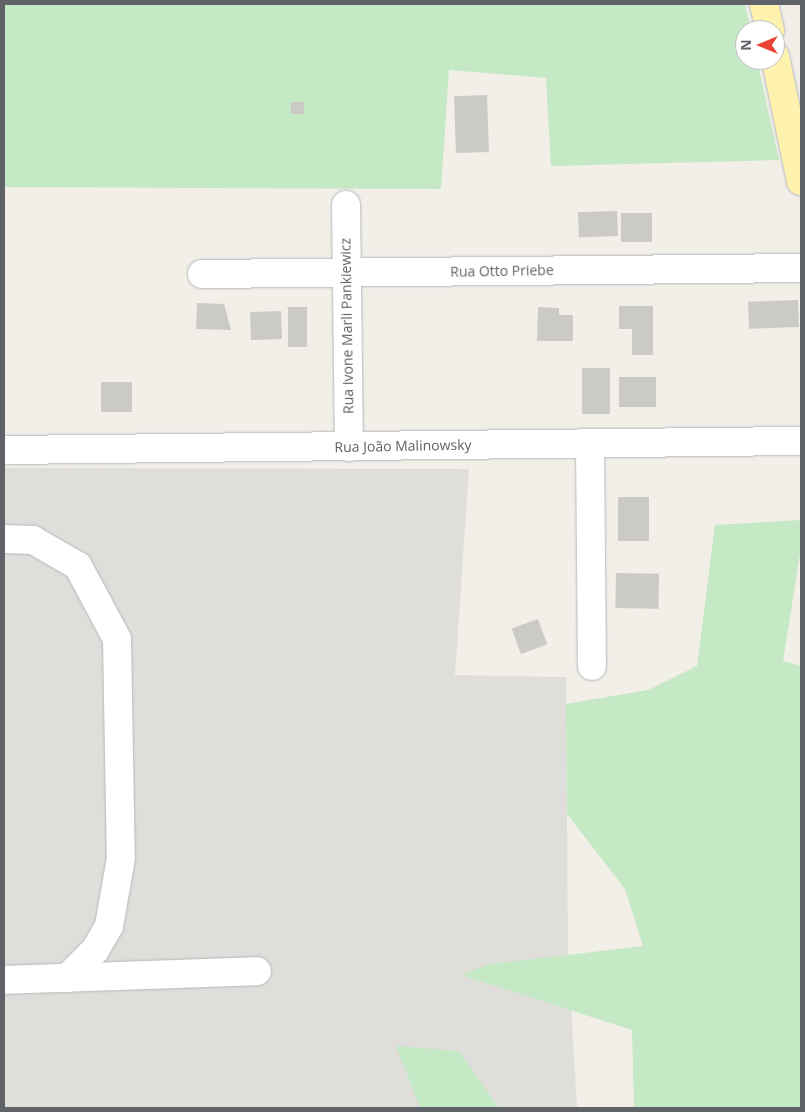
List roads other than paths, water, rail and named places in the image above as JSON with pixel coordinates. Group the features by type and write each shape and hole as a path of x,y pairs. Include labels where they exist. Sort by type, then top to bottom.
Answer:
{"main road":[{"path":"764,4 768,20"},
{"path":"778,70 801,181"}],"street":[{"name":"Rua Ivone Marli Pankiewicz","path":"346,205 349,447"},
{"name":"Rua Otto Priebe","path":"202,274 801,268"},
{"name":"Rua João Malinowsky","path":"4,450 801,441"},
{"path":"590,444 592,666"},
{"path":"4,539 33,540 78,566 117,639 121,858 108,926 95,950 67,978"},
{"path":"4,980 257,971"}]}
